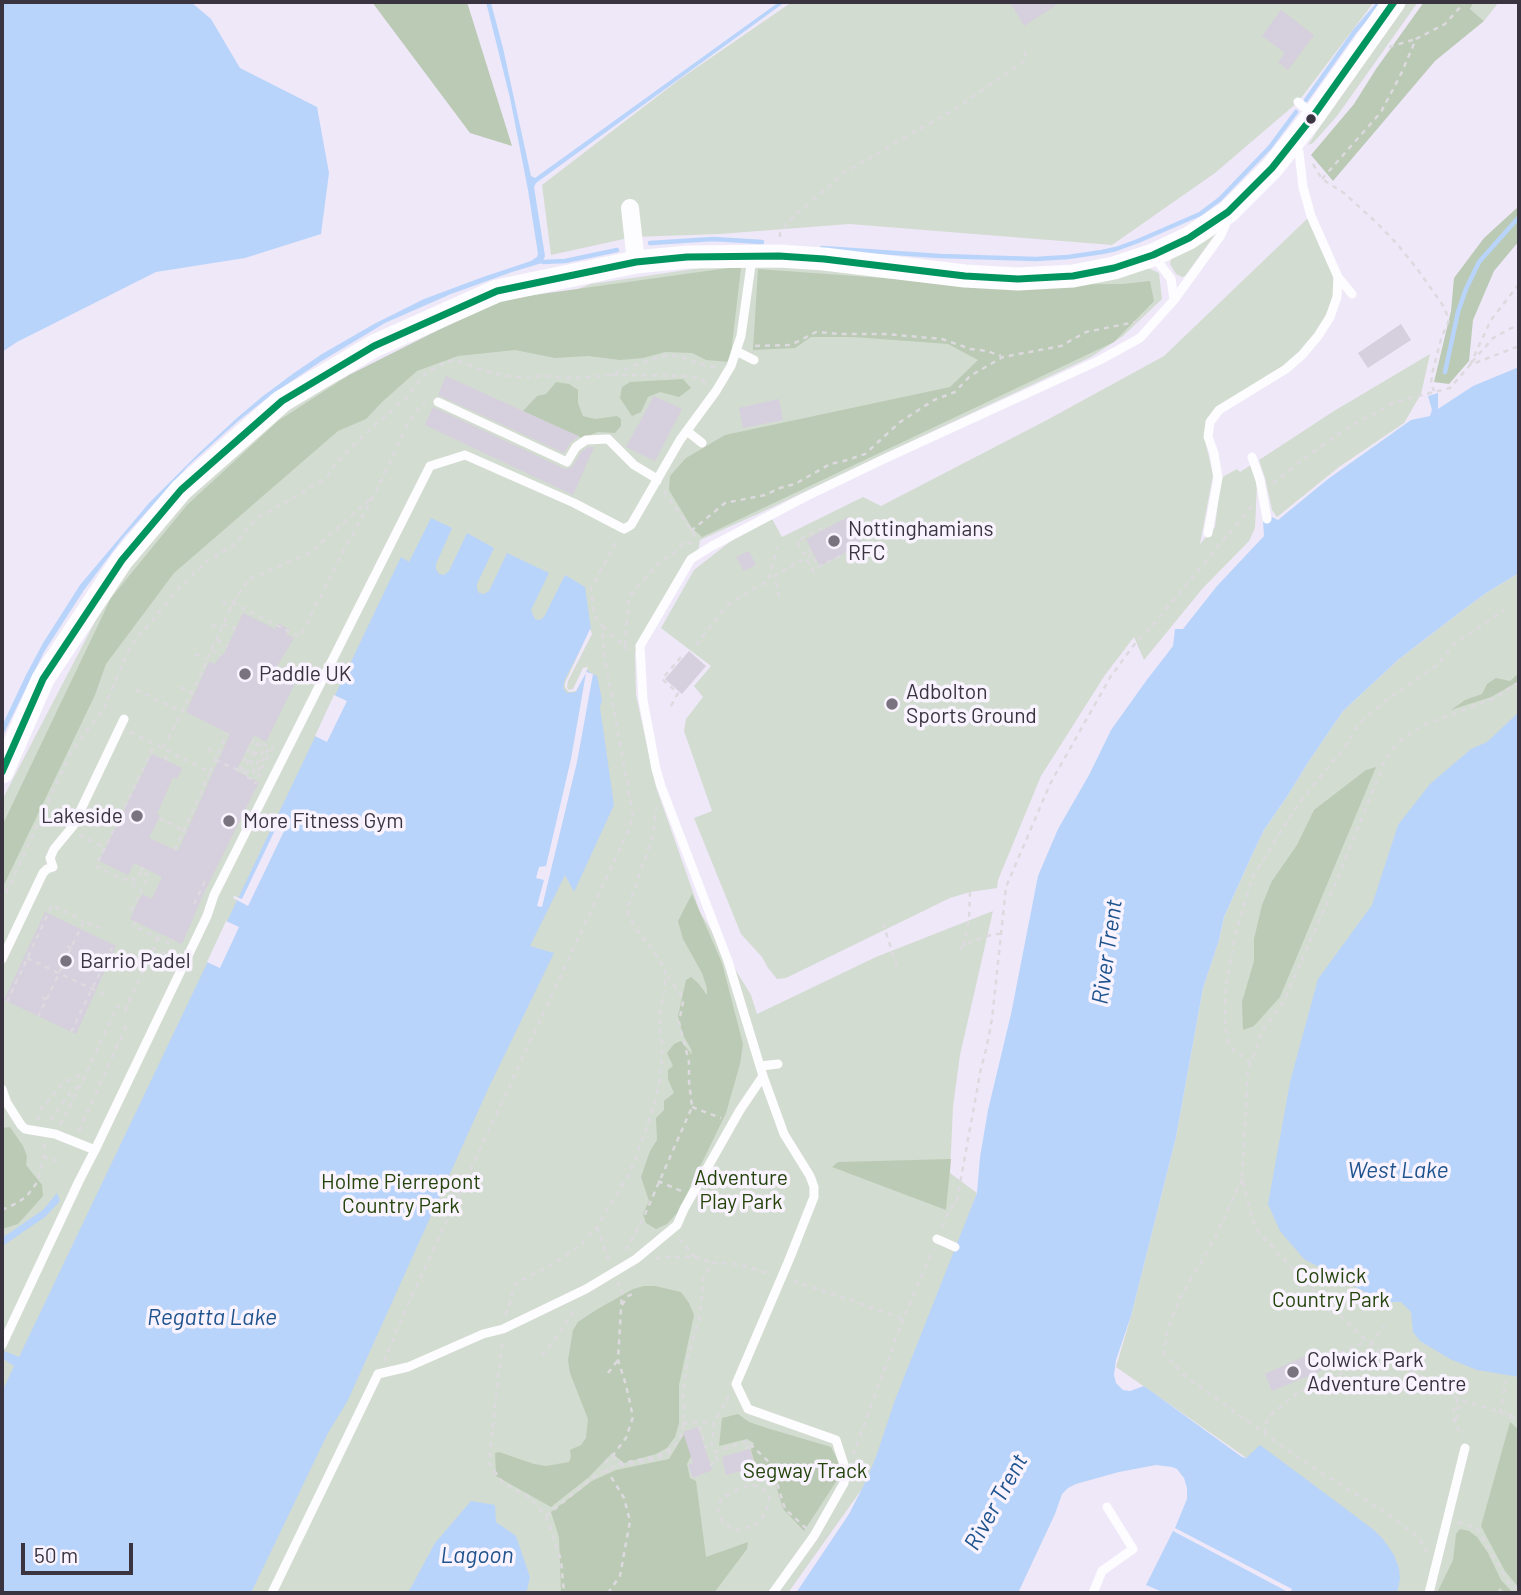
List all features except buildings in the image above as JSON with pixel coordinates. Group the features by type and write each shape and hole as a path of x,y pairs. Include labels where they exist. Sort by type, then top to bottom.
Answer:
{"street":[{"path":"2,772 43,679 121,560 181,489 282,401 374,346 496,291 636,262 687,257 779,256 1018,279 1073,276 1114,268 1153,255 1189,238 1228,212 1272,168 1300,151 1306,109 1394,2"},
{"path":"630,208 636,262"}],"lane":[{"path":"1300,151 1303,187 1311,216 1338,277 1352,294"},
{"path":"773,1593 814,1536 844,1483 846,1471 836,1440 748,1409 736,1384 814,1197 814,1187 786,1138 763,1076 728,961 659,778 643,700 640,646 691,559 712,546 872,464 1122,349 1140,338 1174,300 1222,235 1228,212"},
{"path":"1153,255 1171,279 1174,300"},
{"path":"3,1342 207,916 214,895 430,466 465,455 574,503 624,529 631,525 664,467 730,367 741,336 751,258"},
{"path":"1208,533 1218,478 1208,437 1210,422 1219,410 1286,369 1302,355 1330,317 1337,298 1338,277"},
{"path":"736,350 754,360"},
{"path":"438,402 567,461 576,447 586,440 608,439 634,466 657,481"},
{"path":"687,431 702,443"},
{"path":"1252,457 1260,480 1267,520"},
{"path":"2,959 43,873 53,867 50,858 54,849 71,830 122,723"},
{"path":"761,1066 778,1064"},
{"path":"272,1593 378,1374 408,1367 483,1334 503,1329 586,1289 636,1259 677,1225 691,1196 763,1076"},
{"path":"2,1089 7,1103 25,1129 55,1134 95,1150"},
{"path":"937,1239 954,1247"},
{"path":"1429,1593 1465,1448"},
{"path":"1094,1593 1102,1571 1133,1549 1107,1507"}],"path":[{"path":"1389,47 1416,39 1445,24 1465,2"},
{"path":"1322,179 1381,112 1416,39"},
{"path":"780,233 791,219 845,172 958,107 1025,61 1025,51"},
{"path":"1300,151 1322,179 1344,193 1378,224 1418,270 1444,307 1448,320 1433,370 1432,392 1450,388 1493,338 1519,324"},
{"path":"1470,365 1491,320 1519,284"},
{"path":"691,531 725,503 765,495 794,484 830,464 865,454 900,422 934,400 955,392 970,376 1003,357 1061,346 1086,332 1138,321"},
{"path":"736,350 791,345 816,331 942,339 1003,357"},
{"path":"1470,365 1519,346"},
{"path":"612,375 662,356 679,356 708,367 730,367"},
{"path":"2,902 71,752 104,708 130,647 180,587 207,561 234,545 256,519 327,478 336,463 407,397 427,373 446,362 457,360 484,371 513,377 692,376 718,388"},
{"path":"222,602 300,637 409,421 422,404 433,399 438,402"},
{"path":"624,529 591,588 594,616 614,638 625,645 629,597 660,561 674,553 684,542 701,544 657,481"},
{"path":"163,748 192,693 223,624 248,580 311,552 374,495"},
{"path":"814,573 797,541 826,526"},
{"path":"777,547 773,575 779,597"},
{"path":"808,549 818,567 858,547"},
{"path":"696,645 726,607 773,575 812,555"},
{"path":"1251,1063 1229,1046 1225,1024 1225,993 1235,935 1253,876 1297,806 1346,746 1359,725 1381,704 1437,665 1454,644 1504,610"},
{"path":"211,624 221,630"},
{"path":"223,624 236,629"},
{"path":"378,1374 633,816 604,654 602,625"},
{"path":"216,640 228,646"},
{"path":"856,1447 903,1319 948,1211 957,1200 992,1019 1006,887 1050,784 1111,676 1137,641"},
{"path":"211,650 221,656"},
{"path":"195,654 207,660"},
{"path":"671,705 678,692 662,679 681,657 682,659"},
{"path":"1519,682 1495,698 1421,726 1398,742 1385,760 1337,880 1284,1001 1264,1028 1248,1069 1242,1178 1255,1228 1303,1280 1368,1342 1458,1399 1508,1415 1519,1422"},
{"path":"180,687 192,693"},
{"path":"136,690 182,711"},
{"path":"122,723 155,744 210,772"},
{"path":"175,850 186,831 228,733"},
{"path":"239,769 255,737"},
{"path":"239,769 243,771 258,742 261,743 247,772 247,778 256,782 253,789"},
{"path":"137,880 124,880 96,866 113,826 155,744"},
{"path":"247,772 262,744 266,746 253,772 256,774 269,747 273,748 258,775 261,776 267,765"},
{"path":"208,748 217,755"},
{"path":"165,760 169,751"},
{"path":"215,760 247,772"},
{"path":"239,769 254,780"},
{"path":"615,1272 642,1221 692,1107 690,1062 678,1022 683,1002 660,960 634,926 627,910 653,836 656,804"},
{"path":"159,818 186,831"},
{"path":"71,830 104,848"},
{"path":"131,911 149,875 142,869 133,887"},
{"path":"194,904 205,881"},
{"path":"963,946 969,920 970,892"},
{"path":"7,1002 52,905 105,930"},
{"path":"38,1017 44,998 59,974 84,921"},
{"path":"136,922 133,925 158,938 172,944 173,939"},
{"path":"883,923 897,967"},
{"path":"959,949 975,940 1001,934"},
{"path":"55,1134 117,1006 125,1010 158,938"},
{"path":"71,1032 112,948"},
{"path":"153,950 173,956"},
{"path":"27,958 109,997"},
{"path":"564,1593 561,1560 546,1516 529,1497 503,1483 489,1463 503,1329 515,1284 563,1258 582,1243 597,1227 629,1174 656,1099 662,1059 659,1015 665,972"},
{"path":"44,998 51,1002"},
{"path":"77,1136 126,1026"},
{"path":"39,1111 63,1083 86,1073"},
{"path":"41,1131 73,1088 79,1087"},
{"path":"692,1107 734,1122"},
{"path":"2,1210 27,1196 38,1181 45,1149"},
{"path":"43,1157 58,1161"},
{"path":"1242,1178 1216,1237 1180,1298 1167,1331 1164,1354 1184,1375 1265,1434 1383,1511 1418,1538 1428,1553 1434,1580"},
{"path":"658,1181 691,1196"},
{"path":"677,1225 677,1237 695,1257"},
{"path":"597,1227 622,1292 618,1360 633,1417 626,1438 606,1461 607,1470 624,1498 630,1521 620,1576 608,1593"},
{"path":"653,1260 665,1257 695,1257 714,1263 737,1264 903,1319"},
{"path":"546,1516 595,1476 615,1466 648,1461 668,1454 680,1439 684,1423 683,1392 688,1357 699,1315 704,1275 714,1263"},
{"path":"542,1356 586,1289"},
{"path":"622,1304 628,1296 635,1293"},
{"path":"1330,1357 1368,1342 1385,1326"},
{"path":"1265,1434 1265,1425 1272,1415 1298,1392 1370,1361 1382,1353"},
{"path":"608,1373 618,1360"},
{"path":"1500,1413 1506,1381"},
{"path":"710,1465 718,1462 712,1446 714,1422 736,1384"},
{"path":"1458,1399 1452,1415 1465,1448"},
{"path":"1455,1420 1458,1408 1464,1401"},
{"path":"1508,1415 1519,1414"},
{"path":"684,1423 714,1422"},
{"path":"612,1455 617,1463 639,1461 662,1454 676,1442 684,1423"},
{"path":"699,1426 705,1447 712,1446"},
{"path":"715,1452 745,1442 750,1444 771,1464 785,1509 814,1536"},
{"path":"742,1448 750,1444"},
{"path":"753,1485 764,1489 769,1501 765,1514 756,1525 734,1531 722,1521 718,1509 721,1498 753,1485"},
{"path":"1449,1518 1476,1528 1509,1583 1519,1591"}],"green space":[{"path":"372,2 467,2 512,146 470,133"},
{"path":"792,2 1374,2 1298,102 1215,173 1112,245 849,224 720,234 633,237 551,255 542,185 680,79"},
{"path":"1401,2 1418,2 1337,116 1313,143 1308,145"},
{"path":"1424,2 1474,2 1470,9 1484,21 1435,61 1333,181 1311,155 1354,104"},
{"path":"1474,2 1499,2 1484,21 1470,9"},
{"path":"1519,206 1519,241 1494,271 1473,320 1469,361 1449,384 1434,382 1451,311 1454,278 1484,238"},
{"name":"Adbolton Sports Ground","path":"1308,218 1333,272 1333,299 1321,326 1306,346 1283,367 1218,408 1205,440 1213,475 1200,544 1215,527 1221,478 1251,465 1257,485 1255,528 1249,541 1203,588 1144,660 1134,637 1105,675 1041,776 997,888 950,898 786,978 777,979 741,934 694,818 712,811 684,731 686,719 703,697 694,686 711,666 661,628 694,570 736,537 772,519 782,537 863,497 881,506 1164,356"},
{"path":"1217,232 1185,276 1176,274 1170,264 1171,259"},
{"name":"Holme Pierrepont Country Park","path":"817,264 972,284 1146,267 1159,273 1162,299 1123,336 1091,357 700,540 698,552 683,565 635,652 636,695 656,787 700,912 751,995 757,1014 876,957 993,911 960,1055 953,1107 950,1173 977,1193 874,1472 788,1593 2,1593 2,800 136,543 297,396 591,284 721,265"},
{"path":"741,268 730,362 706,360 692,353 665,352 620,360 588,356 555,358 515,350 458,356 417,371 366,419 338,431 174,573 106,664 95,695 2,889 2,826 111,598 187,505 278,421 349,375 498,300"},
{"path":"758,269 979,285 1123,284 1150,281 1154,301 1114,342 702,537 692,528 669,490 670,476 686,458 725,435 950,387 978,360 948,344 853,337 811,337 795,348 753,350"},
{"path":"1430,354 1421,394 1404,423 1339,467 1277,517 1272,510 1259,460 1334,411"},
{"path":"683,379 691,388 679,397 660,392 648,397 641,412 632,416 620,398 622,387 630,382"},
{"path":"556,382 569,384 578,390 578,403 583,416 595,419 617,416 621,419 621,426 615,433 598,432 582,438 523,411 537,396 546,394"},
{"name":"Colwick Country Park","path":"1519,573 1519,1593 1342,1593 1367,1542 1116,1367 1176,1137 1203,988 1224,917 1264,830 1343,711 1399,659 1486,593"},
{"path":"1519,673 1519,681 1491,697 1451,710 1465,700 1482,694 1487,684 1496,678 1510,681"},
{"path":"1376,767 1280,997 1254,1026 1243,1030 1242,1002 1254,961 1254,939 1262,905 1272,881 1297,845 1314,810 1366,770"},
{"path":"692,894 722,963 743,1044 726,1113 678,1212 667,1224 656,1229 646,1223 643,1214 649,1201 641,1177 657,1140 656,1118 664,1110 664,1101 674,1093 668,1079 668,1070 673,1066 667,1053 674,1044 681,1041 692,1055 678,1016 686,980 691,977 707,995 702,973 683,939 678,921"},
{"path":"10,1127 23,1146 27,1156 26,1165 42,1185 43,1196 18,1224 2,1229 2,1128"},
{"path":"951,1159 946,1210 832,1167 838,1162"},
{"path":"644,1286 681,1292 694,1315 679,1385 679,1423 675,1437 667,1448 624,1463 612,1453 589,1477 551,1507 496,1476 495,1453 499,1452 546,1466 569,1462 570,1450 581,1445 586,1438 588,1419 570,1373 568,1360 573,1330 578,1322 596,1310 633,1289"},
{"name":"Segway Track","path":"738,1414 749,1422 831,1447 843,1471 804,1531 783,1509 770,1465 756,1467 751,1450 754,1443 747,1439 719,1446 722,1418"},
{"path":"1510,1422 1519,1430 1519,1588 1505,1571 1481,1526"},
{"path":"686,1431 691,1456 687,1464 690,1478 696,1481 706,1557 748,1542 747,1549 714,1593 561,1593 559,1537 551,1512 592,1481 616,1470 669,1459"},
{"path":"1460,1529 1477,1537 1501,1580 1513,1593 1505,1593 1500,1588 1496,1593 1437,1593 1453,1560 1456,1534"}],"water":[{"path":"2,2 191,2 211,19 240,68 317,107 329,173 321,234 245,258 156,272 2,352"},
{"path":"486,2 491,3 531,176 535,178 779,2 785,2 536,183 534,187 545,256 542,263 451,294 385,323 271,395 188,466 123,538 84,590 44,652 2,737 2,726 26,675 80,585 149,503 238,417 294,373 374,324 424,299 537,257 528,190 510,98"},
{"name":"River Trent","path":"1519,367 1519,573 1486,593 1399,659 1343,711 1264,830 1224,917 1203,988 1176,1137 1131,1316 1116,1360 1114,1375 1116,1383 1123,1390 1130,1391 1144,1386 1242,1457 1246,1458 1260,1445 1375,1531 1394,1555 1399,1568 1397,1593 1290,1593 1292,1589 1175,1528 1187,1499 1184,1478 1177,1469 1156,1465 1119,1472 1068,1488 1062,1494 1018,1593 796,1593 849,1514 867,1479 895,1400 977,1193 988,1110 1011,1014 1038,876 1058,829 1111,730 1173,646 1175,629 1183,629 1217,586 1264,536 1263,521 1272,517 1278,520 1328,479 1411,420 1430,416 1432,410 1428,396 1438,393 1438,409 1473,386"},
{"name":"Regatta Lake","path":"431,518 452,528 436,564 439,574 444,575 449,571 467,533 494,548 477,584 479,593 489,591 507,553 549,573 531,610 535,619 544,617 565,575 585,587 591,629 563,688 567,693 576,692 586,670 597,676 614,805 574,892 565,875 530,946 554,953 489,1087 348,1400 328,1433 251,1593 2,1593 2,1392 14,1366 2,1358 2,1350 19,1357 401,557 409,562"},
{"name":"West Lake","path":"1519,712 1519,1377 1477,1370 1450,1359 1420,1341 1413,1332 1411,1312 1401,1302 1377,1302 1367,1293 1304,1259 1280,1231 1268,1204 1290,1082 1318,979 1372,905 1398,825 1430,784 1471,749 1487,742"},
{"path":"57,1193 60,1201 45,1217 2,1249 2,1238 43,1210"},
{"name":"Lagoon","path":"471,1501 495,1505 496,1522 516,1536 530,1577 527,1590 524,1593 408,1593 435,1543"},
{"path":"1173,1531 1290,1593 1165,1593 1146,1585"}],"pier":[{"path":"590,629 592,634 568,681 569,690 573,689 583,668 588,667 586,672 593,674 577,762 542,907 537,906 544,880 536,878 539,867 546,866 571,759 586,673 576,691 569,692 565,683"},
{"path":"334,695 347,701 327,742 315,736"},
{"path":"272,818 287,825 248,906 233,898 242,899 277,826 270,822"},
{"path":"226,921 239,927 220,968 207,962"}],"waterway":[{"path":"1306,100 1355,31 1380,2"},
{"path":"822,248 1036,259 1116,249 1200,214 1220,199 1270,147 1296,112"},
{"path":"1445,372 1458,312 1466,289 1479,262 1519,217"},
{"path":"650,243 713,239 762,242"},
{"path":"543,262 565,261 617,250"}],"transit line":[{"path":"2,772 43,679 122,560 181,490 282,401 374,346 497,291 636,262 687,257 779,256 1018,279 1073,276 1114,268 1153,255 1189,238 1228,212 1272,168 1314,115 1394,2"}],"place":[{"name":"Nottinghamians RFC","path":"834,541"},
{"name":"Paddle UK","path":"245,674"},
{"name":"Adbolton Sports Ground","path":"892,704"},
{"name":"Lakeside","path":"137,816"},
{"name":"More Fitness Gym","path":"229,821"},
{"name":"Barrio Padel","path":"66,961"},
{"name":"Colwick Park Adventure Centre","path":"1293,1372"}],"park label":[{"name":"Adventure Play Park","path":"741,1190"}]}
